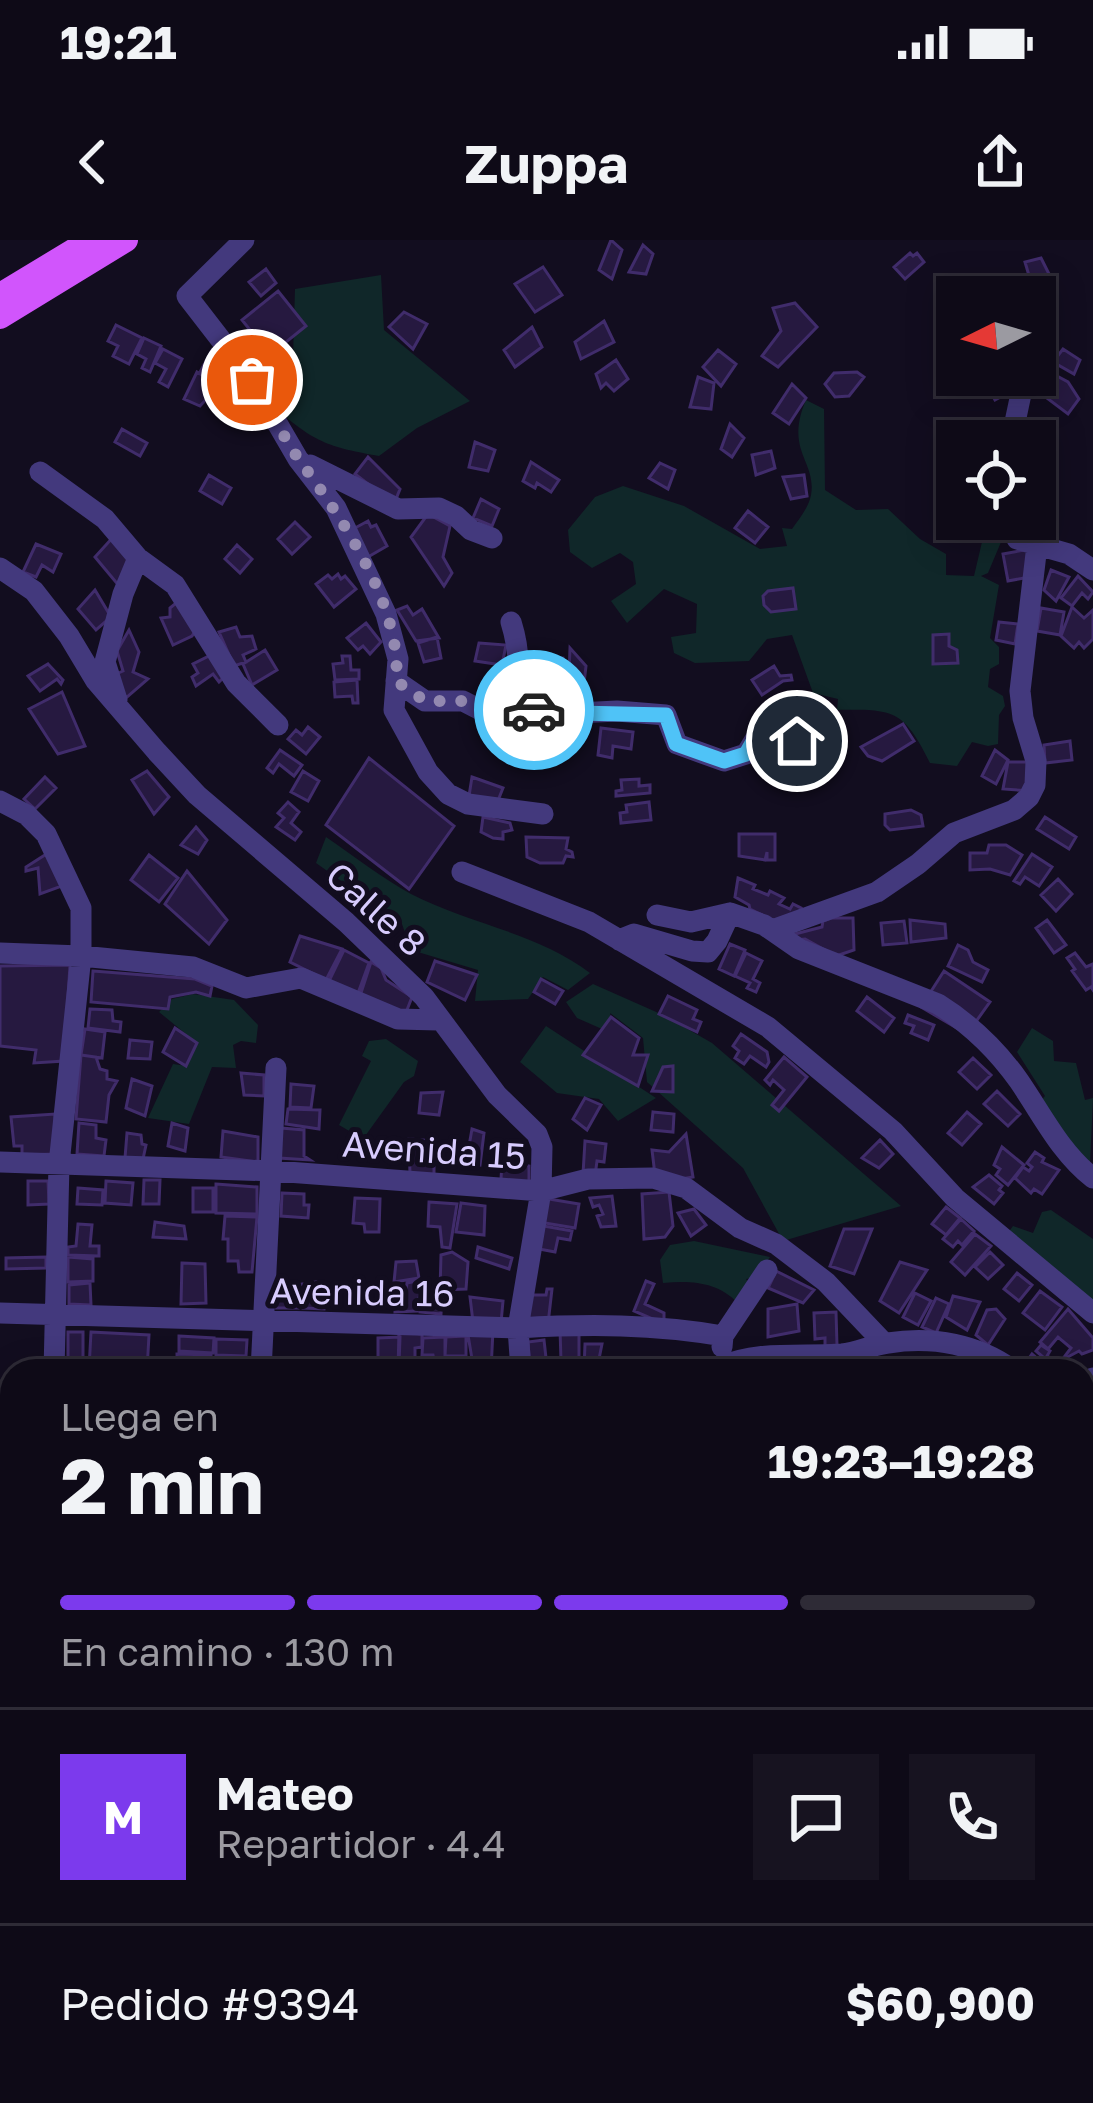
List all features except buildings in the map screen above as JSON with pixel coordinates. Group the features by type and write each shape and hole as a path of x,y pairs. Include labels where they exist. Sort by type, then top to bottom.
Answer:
{"main road":[{"path":"0,296 91,240"},
{"path":"0,316 126,240"}],"street":[{"path":"244,240 188,296 252,380 298,459 336,508 386,614 398,658 394,710 428,772 448,794 468,804 543,814"},
{"path":"298,459 398,508 439,508 492,538"},
{"path":"40,472 104,519 137,558 175,586 236,682 278,725"},
{"path":"1020,540 1069,554 1093,570"},
{"path":"772,930 877,892 954,833 1014,810 1029,797 1035,785 1036,760 1023,718 1021,691 1037,545"},
{"path":"120,711 105,662 137,558"},
{"name":"Calle 8","path":"0,568 34,591 120,711 197,795 409,982 496,1095 537,1134 542,1147 541,1191 518,1328 520,1359"},
{"path":"511,622 519,676 512,704 516,729"},
{"path":"396,681 425,701 463,701 516,729"},
{"path":"516,729 532,711 551,706 577,713 666,715 676,744 724,761 746,754 755,738 797,741"},
{"path":"0,801 27,814 54,849 81,908 81,956 59,1164 54,1359"},
{"path":"463,872 542,901 619,940 785,1040 893,1131 955,1198 1093,1313"},
{"path":"619,940 634,934 708,952 730,913"},
{"path":"657,914 692,922 730,913 772,930 799,950 915,992 959,1017 1003,1061 1058,1143 1093,1178"},
{"path":"0,953 194,968 246,988 301,978 398,1018 438,1020"},
{"path":"261,1359 276,1068"},
{"name":"Avenida 15","path":"0,1162 274,1171 541,1191 587,1179 652,1178 686,1188 740,1228 776,1244 826,1282 884,1343"},
{"path":"721,1359 723,1336 767,1270"},
{"name":"Avenida 16","path":"0,1313 261,1323 667,1326 723,1336"},
{"path":"743,1359 844,1354 884,1343 966,1345 998,1359"}],"green space":[{"path":"381,275 384,330 470,401 417,428 379,456 319,440 268,402 293,357 295,289"},
{"path":"806,400 824,409 825,490 856,510 888,509 920,539 946,554 946,575 974,576 982,542 1001,542 988,573 981,576 999,585 990,638 999,647 999,664 990,669 988,687 1003,696 1005,706 999,715 998,744 972,742 957,766 930,763 913,732 895,716 872,710 837,710 838,699 813,693 792,635 767,639 749,661 695,663 674,653 671,637 696,633 697,604 664,589 627,623 611,601 636,584 633,562 620,553 592,568 570,552 568,530 595,497 623,486 684,506 760,549 787,546 782,528 792,529 811,495 798,432"},
{"path":"326,837 411,894 526,938 590,973 568,990 543,977 528,999 475,1001 478,970 411,950 402,924 316,863"},
{"path":"593,984 712,1043 901,1206 783,1241 743,1168 647,1082 643,1038 610,1013 602,1029 577,1018 566,1002"},
{"path":"193,994 234,1000 258,1025 256,1043 233,1045 236,1068 212,1067 189,1124 148,1118 173,1064 186,1066 197,1043 159,1012 172,999"},
{"path":"546,1026 656,1098 618,1121 599,1099 557,1093 520,1062"},
{"path":"1032,1028 1053,1041 1054,1061 1076,1063 1085,1100 1093,1098 1090,1164 1057,1126 1028,1115 1045,1096 1017,1052"},
{"path":"386,1039 418,1061 414,1076 404,1082 363,1139 339,1125 371,1061 362,1056 369,1041"},
{"path":"1051,1210 1093,1239 1093,1314 1005,1237 1013,1226 1033,1233 1042,1212"},
{"path":"694,1241 770,1257 757,1277 746,1279 749,1284 738,1303 704,1284 663,1283 660,1260 670,1245"}],"way so far":[{"path":"252,380 298,459 336,508 367,571 398,658 396,681 425,701 463,701 517,729 534,710"}],"route":[{"path":"534,710 551,706 577,713 666,715 676,744 724,761 738,760 755,738 797,741"}]}
